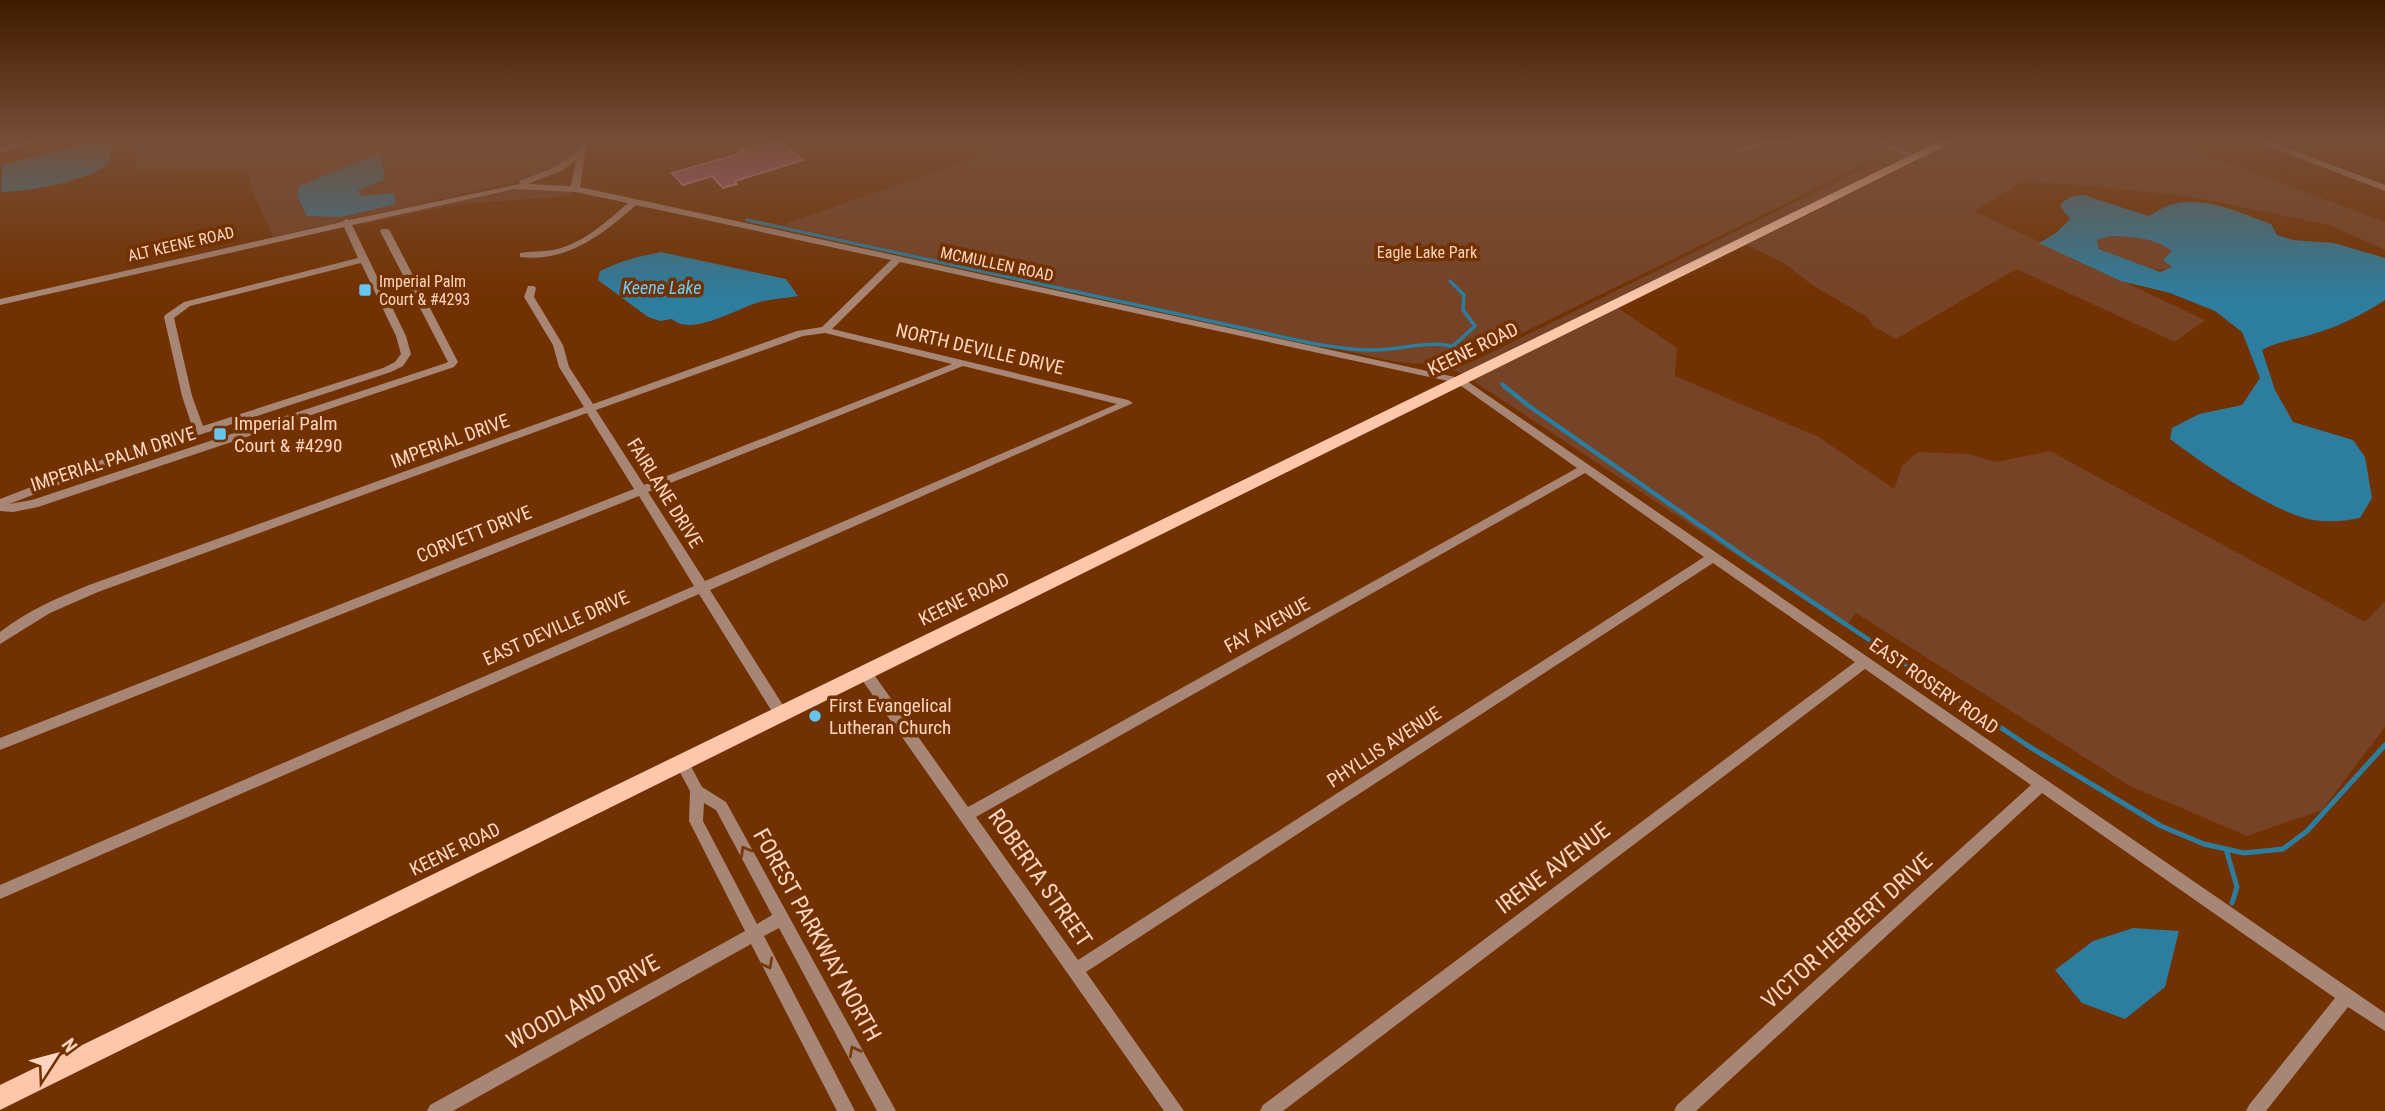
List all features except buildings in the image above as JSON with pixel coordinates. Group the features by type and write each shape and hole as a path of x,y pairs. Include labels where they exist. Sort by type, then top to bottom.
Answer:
{"main road":[{"name":"KEENE ROAD","path":"0,1098 1843,193"}],"street":[{"name":"ALT KEENE ROAD","path":"0,302 482,193"},
{"name":"MCMULLEN ROAD","path":"592,193 1460,381"},
{"path":"523,255 556,253 586,243 634,202"},
{"path":"0,505 104,463 387,370 398,364 406,354 401,336 346,222"},
{"name":"IMPERIAL PALM DRIVE","path":"0,505 13,508 34,504 447,368 453,362 385,231"},
{"path":"199,430 187,396 169,317 187,304 364,259"},
{"path":"825,330 898,259"},
{"name":"FAIRLANE DRIVE","path":"531,288 529,297 558,345 564,367 781,714"},
{"name":"NORTH DEVILLE DRIVE","path":"825,330 1128,403"},
{"name":"IMPERIAL DRIVE","path":"0,639 33,614 56,603 590,407 801,333 825,330"},
{"name":"CORVETT DRIVE","path":"0,744 962,363"},
{"name":"EAST ROSERY ROAD","path":"1460,381 2385,1023"},
{"name":"EAST DEVILLE DRIVE","path":"0,892 702,585 1128,403"},
{"name":"FAY AVENUE","path":"967,815 1586,468"},
{"name":"PHYLLIS AVENUE","path":"1076,970 1713,557"},
{"name":"IRENE AVENUE","path":"1269,1111 1866,662"},
{"name":"ROBERTA STREET","path":"865,673 1175,1111"},
{"name":"FOREST PARKWAY NORTH","path":"682,763 697,790 720,806 887,1111"},
{"name":"VICTOR HERBERT DRIVE","path":"1683,1111 2042,784"},
{"name":"FOREST PARKWAY NORTH","path":"697,790 696,821 846,1111"},
{"name":"WOODLAND DRIVE","path":"436,1111 782,918"},
{"path":"2255,1111 2346,996"}],"green space":[{"path":"253,193 306,193 327,216 341,217 363,196 359,193 468,193 273,237"},
{"path":"495,193 573,193 571,196 459,204 355,226 354,223"},
{"name":"Eagle Lake Park","path":"874,193 1807,193 1478,355 1457,362 1436,364 1392,361 782,225"},
{"path":"1814,193 1834,193 1463,374 1447,368 1462,366"},
{"path":"1852,193 2004,193 1974,211 2205,320 2175,342 2016,269 1896,339 1873,326 1867,317 1812,285 1784,263 1747,245"},
{"path":"2159,193 2307,193 2385,222 2385,250 2330,225"},
{"path":"2110,236 2142,239 2165,246 2172,251 2169,256 2172,267 2163,270 2144,268 2099,248 2097,240"},
{"path":"1618,308 1677,348 1675,376 1819,437 1894,489 1902,466 1918,452 1969,454 1996,462 2050,451 2365,622 2385,601 2385,727 2322,810 2247,836 2130,786 1856,613 1845,627 1472,380"}],"water":[{"path":"297,193 359,193 363,196 394,193 395,204 341,217 307,216"},
{"path":"2084,195 2148,216 2173,204 2210,204 2271,224 2277,235 2293,240 2334,243 2385,258 2385,300 2339,325 2262,350 2275,390 2293,422 2353,440 2365,457 2372,498 2360,518 2323,521 2286,511 2233,482 2170,439 2172,428 2199,414 2242,405 2260,378 2242,332 2215,311 2170,293 2121,281 2039,243 2056,233 2070,219 2060,206 2065,200","holes":["2110,236 2142,239 2165,246 2172,251 2163,260 2172,267 2160,272 2099,249 2097,240"]},
{"name":"Keene Lake","path":"661,252 786,279 798,296 759,302 714,320 690,325 680,324 672,319 660,321 648,317 598,280 600,271 608,267"},
{"path":"2133,928 2179,931 2165,987 2125,1019 2082,1003 2055,970 2093,941"}],"waterway":[{"path":"747,220 1315,344 1368,350 1436,344 1448,345 1470,355"},
{"path":"1450,281 1464,295 1463,310 1475,326 1454,345"},
{"path":"1502,384 1506,387"},
{"path":"1504,386 1754,563 1963,702"},
{"path":"1963,702 2030,747 2161,826 2204,844 2244,853 2283,849 2307,831 2385,745"},
{"path":"2226,849 2237,887 2232,903"}],"place":[{"name":"Imperial Palm Court & #4293","path":"365,290"},
{"name":"Imperial Palm Court & #4290","path":"220,434"},
{"name":"First Evangelical Lutheran Church","path":"815,716"}]}
